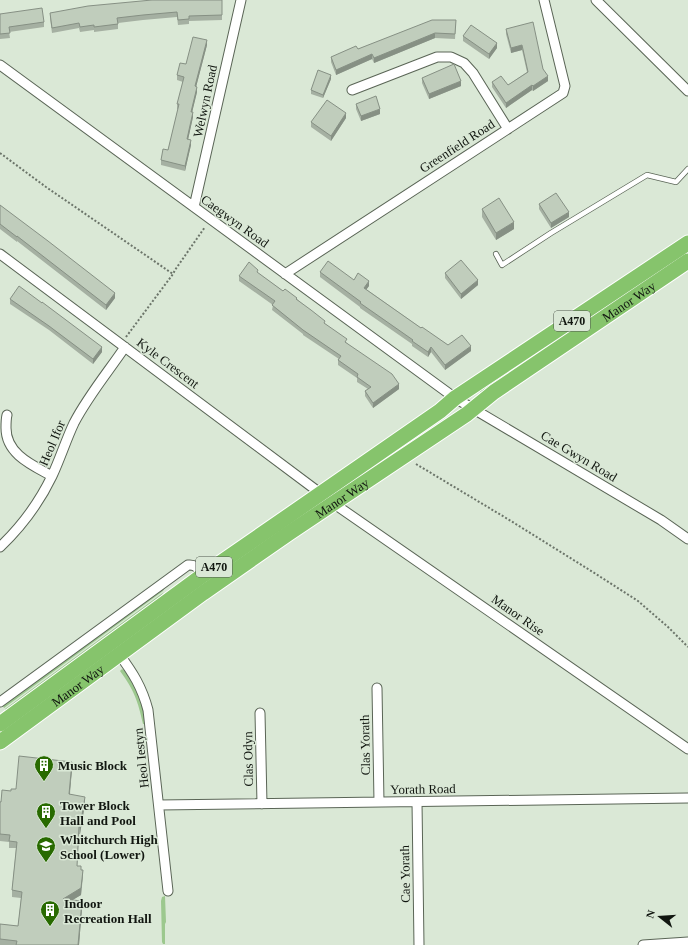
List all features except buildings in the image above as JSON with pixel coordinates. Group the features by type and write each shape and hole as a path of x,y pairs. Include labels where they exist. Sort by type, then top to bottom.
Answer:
{"highway":[{"name":"Manor Way","path":"0,724 203,575 440,411 455,398 688,243"},
{"name":"Manor Way","path":"0,742 209,589 473,409 494,392 688,261"}],"street":[{"name":"Welwyn Road","path":"194,207 240,0"},
{"name":"Greenfield Road","path":"285,274 563,93 565,86 544,0"},
{"path":"596,0 688,91"},
{"path":"352,90 437,57 451,57 464,63 473,73 508,129"},
{"name":"Caegwyn Road","path":"0,65 455,398"},
{"name":"Kyle Crescent","path":"0,254 125,343 320,493"},
{"name":"Heol Ifor","path":"0,547 18,528 46,489 81,411 125,343"},
{"name":"Cae Gwyn Road","path":"455,398 661,520 688,539"},
{"path":"6,415 8,440 14,451 23,459 52,476"},
{"name":"Manor Rise","path":"334,503 688,749"},
{"path":"0,702 188,565 196,567 203,575"},
{"name":"Heol Iestyn","path":"119,654 136,679 148,710 168,891"},
{"name":"Clas Yorath","path":"378,688 379,802"},
{"name":"Clas Odyn","path":"260,713 262,804"},
{"name":"Yorath Road","path":"159,806 688,798"},
{"name":"Cae Yorath","path":"417,802 419,945"},
{"path":"642,945 688,942"}],"lane":[{"path":"496,254 502,265 551,233 647,176 676,182 688,169"}],"path":[{"path":"0,153 46,187 173,274"},
{"path":"125,343 206,225"},
{"path":"425,469 638,601 688,647"}],"green space":[{"path":"688,249 688,254 481,392 479,391"},
{"path":"167,584 163,591 4,708 3,706"},
{"path":"164,592 154,604 6,711 5,709"},
{"path":"122,669 127,673 135,685 147,724 143,724 135,696 120,671"},
{"path":"165,896 166,922 165,944 163,944 161,901 162,897"}],"place":[{"name":"Music Block","path":"44,782"},
{"name":"Tower Block Hall and Pool","path":"46,829"},
{"name":"Whitchurch High School (Lower)","path":"46,863"},
{"name":"Indoor Recreation Hall","path":"50,927"}]}
